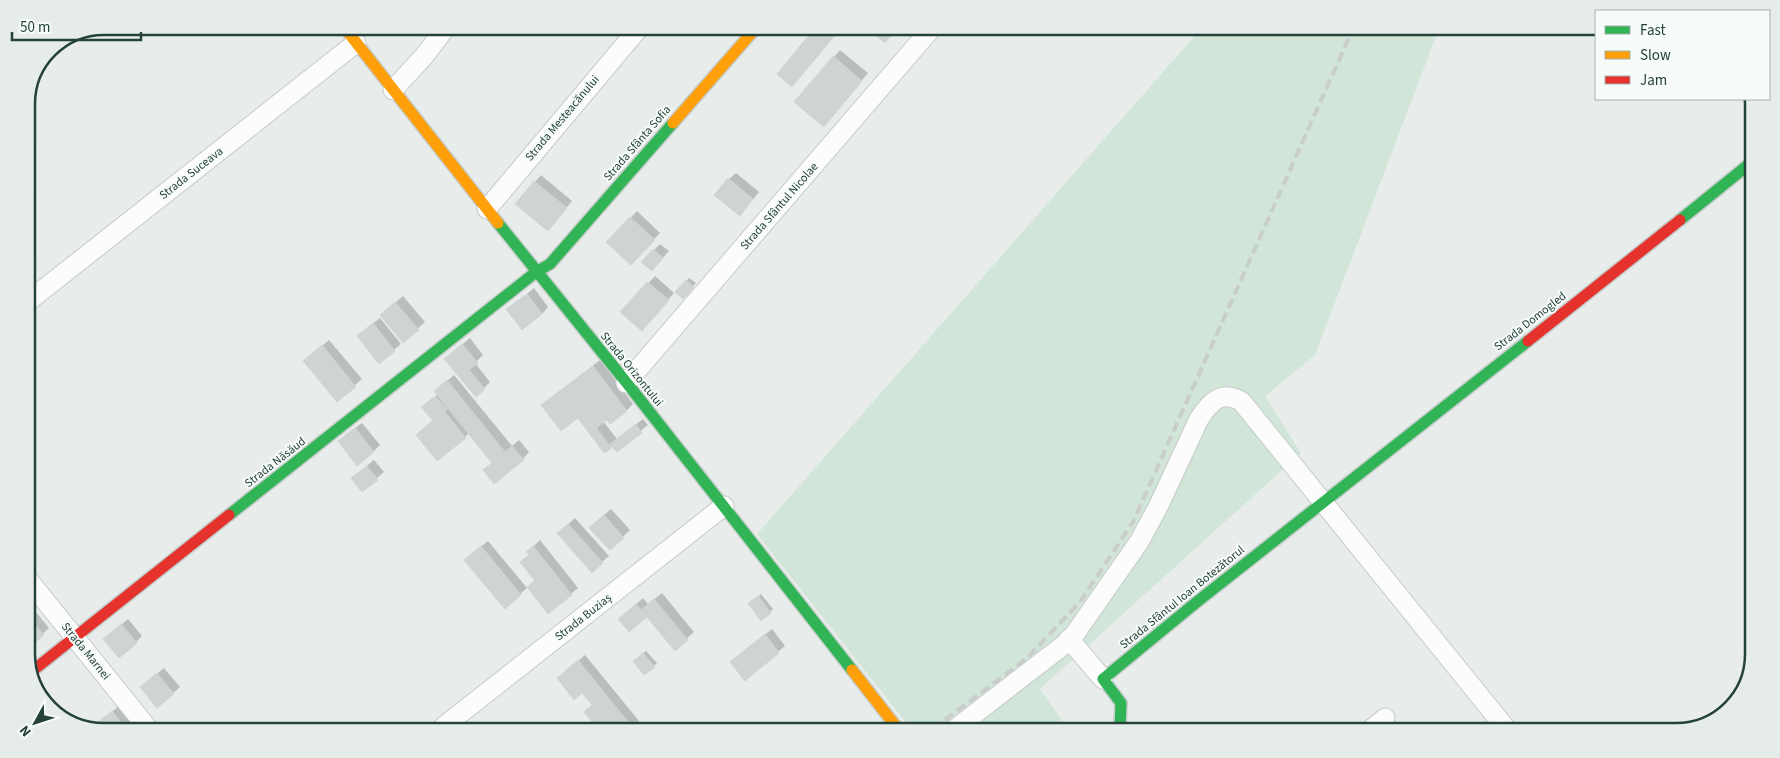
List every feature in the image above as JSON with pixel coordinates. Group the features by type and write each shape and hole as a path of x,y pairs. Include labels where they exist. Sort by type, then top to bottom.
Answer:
{"street":[{"name":"Strada Orizontului","path":"350,35 536,272 724,506 893,723"},
{"path":"393,90 440,35"},
{"name":"Strada Mesteacănului","path":"487,209 633,35"},
{"name":"Strada Sfânta Sofia","path":"536,272 550,264 750,35"},
{"name":"Strada Sfântul Nicolae","path":"626,383 926,35"},
{"name":"Strada Suceava","path":"35,296 356,43"},
{"name":"Strada Domogled","path":"1323,502 1745,167"},
{"name":"Strada Năsăud","path":"36,668 536,272"},
{"path":"963,723 1070,639 1139,542 1158,507 1199,419 1214,401 1223,397 1234,397 1242,402 1502,723"},
{"name":"Strada Sfântul Ioan Botezătorul","path":"1103,679 1323,502"},
{"name":"Strada Buziaș","path":"448,723 724,506"},
{"name":"Strada Marnei","path":"35,588 144,723"},
{"path":"1070,639 1121,703 1120,723"},
{"path":"1379,723 1385,718"}],"green space":[{"path":"1196,35 1436,35 1315,355 1265,396 1301,453 1040,689 1064,723 906,723 757,534"}],"building":[{"path":"809,35 825,35 831,40 792,87 777,74"},
{"path":"825,35 835,35 831,40"},
{"path":"876,35 891,35 885,43"},
{"path":"833,56 862,81 824,127 794,102"},
{"path":"728,178 753,199 740,216 714,195"},
{"path":"534,181 567,208 548,231 515,204"},
{"path":"630,217 655,240 631,265 606,242"},
{"path":"653,249 663,258 652,271 641,262"},
{"path":"686,280 694,287 683,299 675,292"},
{"path":"647,282 669,300 642,331 620,312"},
{"path":"527,294 542,314 522,330 506,309"},
{"path":"395,302 419,330 403,343 380,315"},
{"path":"373,323 395,351 379,364 357,336"},
{"path":"462,344 478,363 469,370 485,389 476,397 444,359"},
{"path":"322,345 356,387 337,402 303,361"},
{"path":"593,366 627,411 610,424 607,420 596,428 612,448 604,453 578,418 561,431 541,405"},
{"path":"447,380 505,452 512,446 524,460 494,484 483,470 492,463 434,391"},
{"path":"435,396 447,409 433,421 421,407"},
{"path":"444,411 466,438 437,461 416,435"},
{"path":"636,424 642,433 617,452 610,444"},
{"path":"355,428 374,452 357,466 338,441"},
{"path":"367,466 378,480 362,492 351,478"},
{"path":"604,515 624,538 610,550 589,528"},
{"path":"568,524 603,563 592,573 557,533"},
{"path":"481,546 521,595 505,609 464,560"},
{"path":"533,546 572,595 548,614 527,587 535,581 520,562 530,554 526,552"},
{"path":"758,596 771,613 761,621 748,603"},
{"path":"654,599 688,640 675,651 641,610"},
{"path":"636,604 647,617 629,632 618,619"},
{"path":"121,624 137,643 119,658 103,639"},
{"path":"35,625 44,635 35,642"},
{"path":"765,634 779,653 745,681 730,662"},
{"path":"643,653 655,667 644,675 633,661"},
{"path":"578,660 629,723 593,723 584,712 592,705 582,693 574,700 557,678"},
{"path":"157,673 174,694 157,708 140,687"},
{"path":"112,711 122,723 104,723 98,723"}],"railway":[{"path":"941,723 1027,658 1080,602 1133,522 1350,35"}],"traffic: fast":[{"path":"229,515 536,272 550,264 673,123"},
{"path":"1680,220 1745,167"},
{"path":"498,223 634,392 852,670"},
{"path":"1120,723 1121,703 1103,679 1198,601 1528,341"}],"traffic: slow":[{"path":"350,35 498,223"},
{"path":"673,123 750,35"},
{"path":"852,670 893,723"}],"traffic: jam":[{"path":"1528,341 1680,220"},
{"path":"36,668 229,515"}]}
